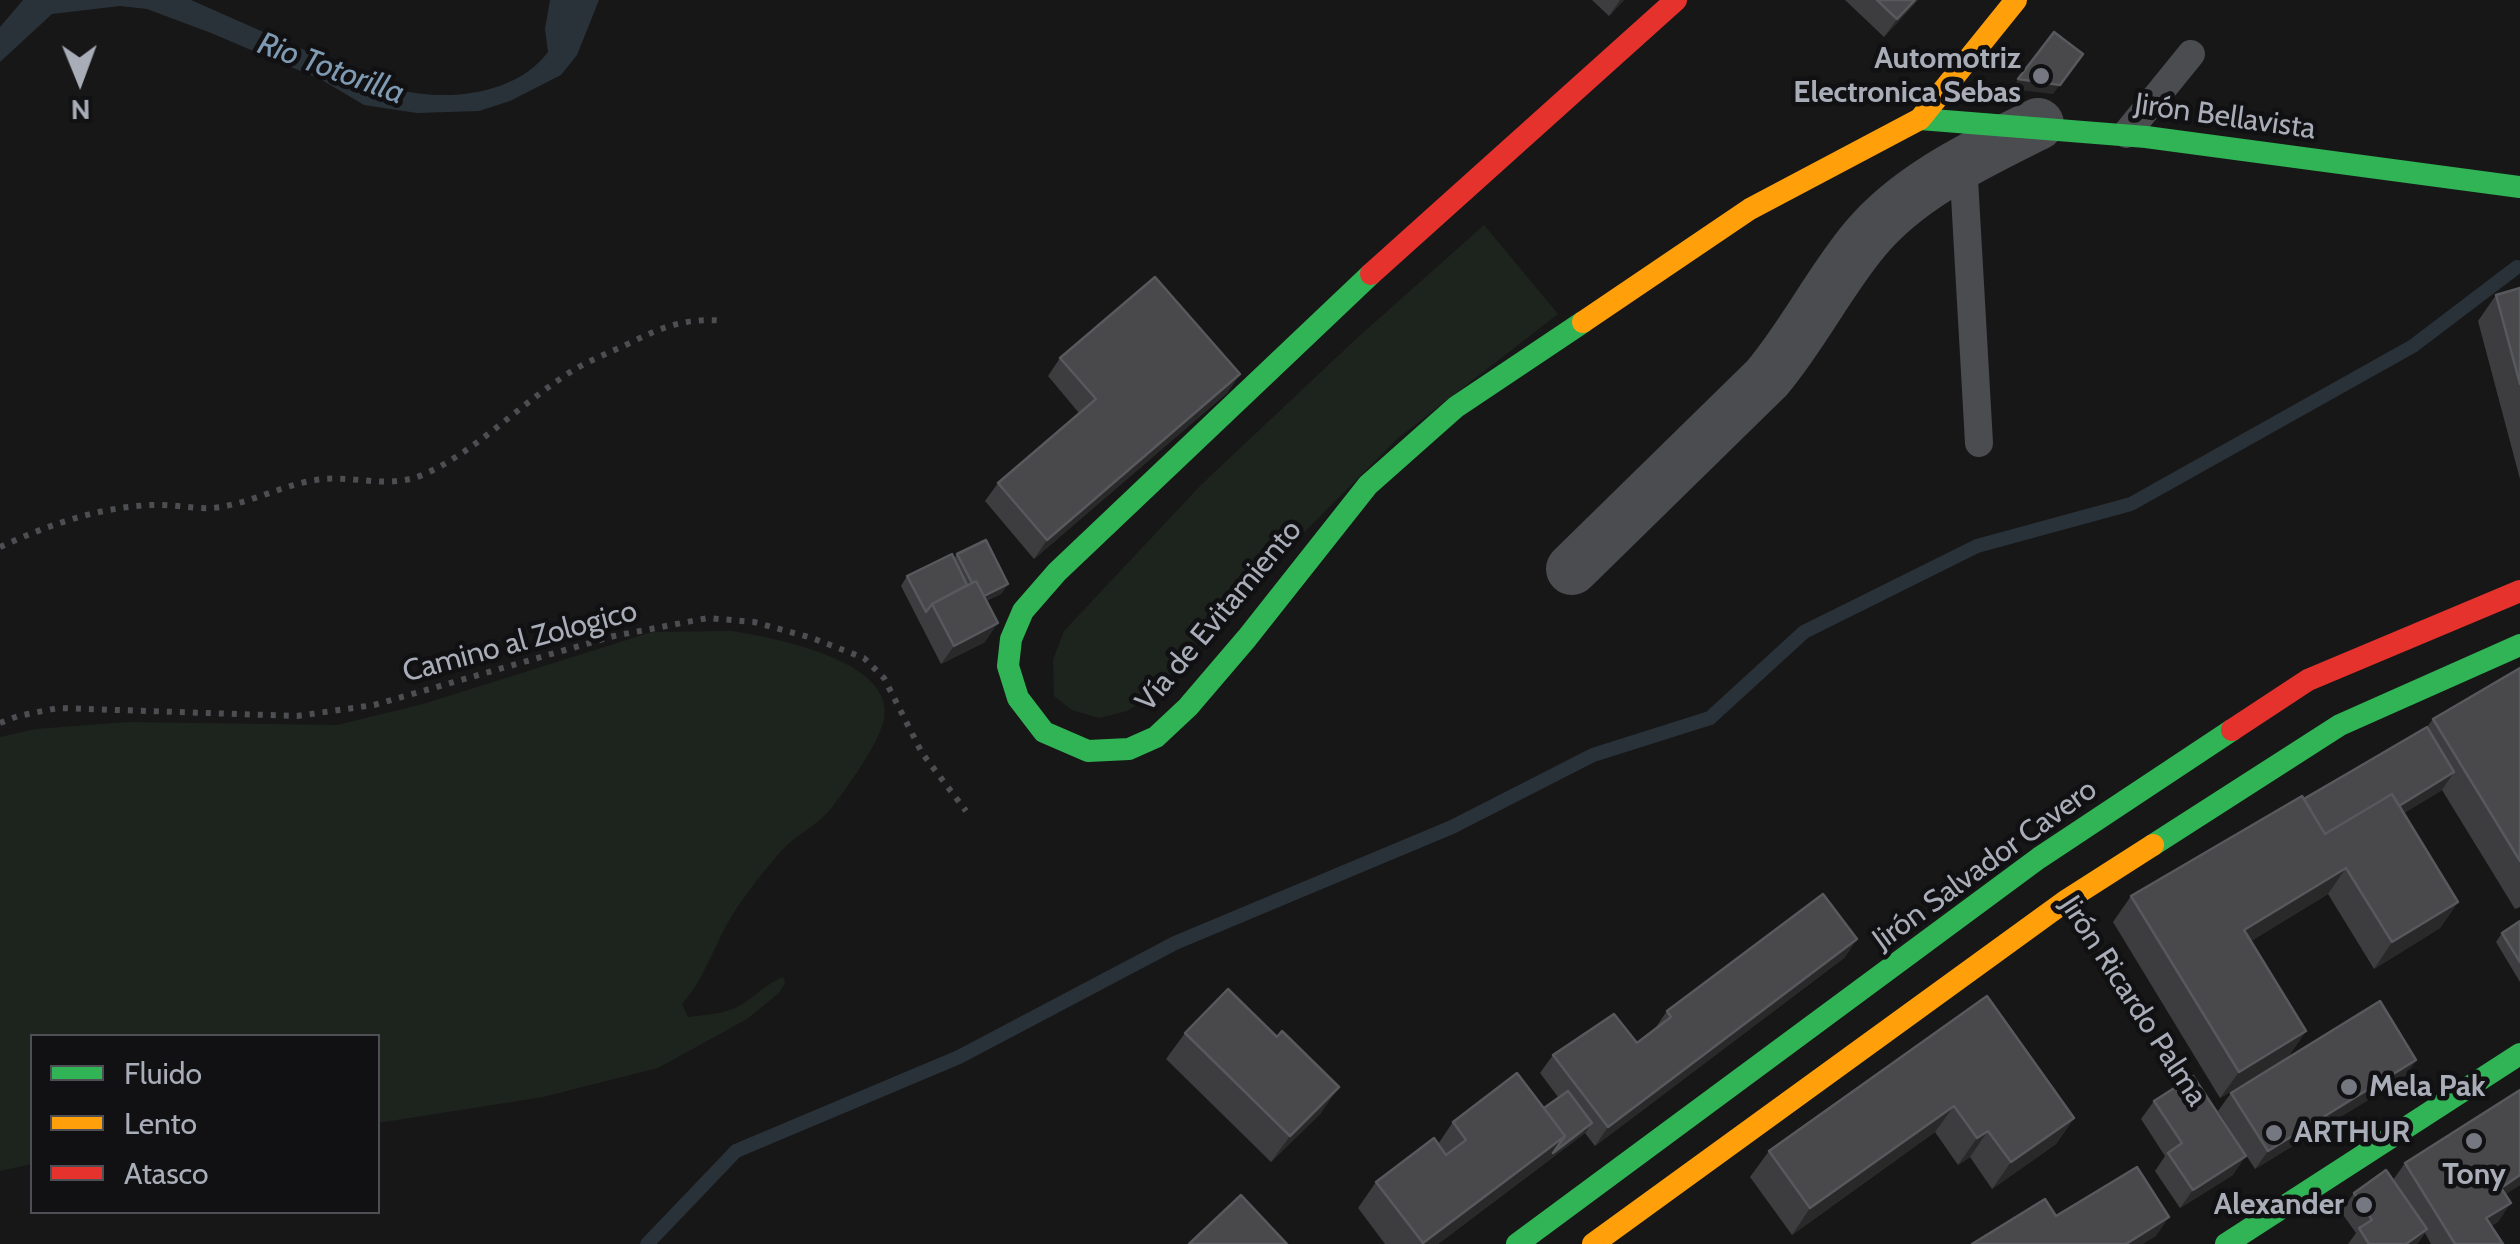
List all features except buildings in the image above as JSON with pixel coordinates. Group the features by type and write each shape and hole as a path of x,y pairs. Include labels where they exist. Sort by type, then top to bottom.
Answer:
{"main road":[{"name":"Vía de Evitamiento","path":"1676,0 1374,272 1071,558 1022,611 1010,639 1008,666 1018,698 1044,732 1088,751 1130,749 1156,737 1248,638 1368,485 1456,406 1750,209 1920,120"},
{"path":"1920,120 2016,0"},
{"name":"Jirón Bellavista","path":"1920,120 2038,124 2520,187"},
{"name":"Jirón Salvador Cavero","path":"1601,1229 2039,858 2308,680 2520,592"},
{"name":"Jirón Salvador Cavero","path":"1518,1244 1601,1229 2067,900 2340,725 2520,645"},
{"path":"2226,1244 2282,1229 2520,1054"}],"street":[{"path":"1572,569 1767,378 1795,345 1863,240 1885,218 1963,161 2038,124"}],"lane":[{"path":"2126,134 2190,54"},
{"path":"1963,161 1980,443"}],"path":[{"path":"0,547 38,530 113,508 156,504 210,508 320,479 398,483 427,473 490,435 564,376 606,353 676,323 724,321"},
{"name":"Camino al Zologico","path":"0,724 58,708 297,716 374,705 614,636 708,618 754,622 864,658 884,678 922,753 966,811"},
{"name":"Jirón Ricardo Palma","path":"2067,900 2196,1098"}],"shaded area":[{"path":"1484,225 1558,314 1397,439 1243,594 1156,692 1127,711 1099,718 1072,710 1054,696 1053,660 1064,631 1201,485"},
{"path":"731,631 800,646 851,667 871,681 883,699 881,730 852,779 829,811 782,850 746,895 682,1004 688,1017 727,1011 783,977 785,983 779,993 747,1019 658,1068 543,1097 380,1123 380,1034 30,1034 30,1164 0,1171 0,737 36,729 127,722 337,725 423,704 652,632"}],"water":[{"name":"Rio Totorilla","path":"23,0 191,0 381,84 447,95 493,88 533,68 548,52 545,29 550,0 599,0 577,55 561,75 510,101 479,111 417,113 364,105 322,80 147,9 120,6 52,14 0,62 0,27"}],"waterway":[{"path":"647,1244 736,1151 959,1057 1175,943 1452,827 1593,755 1710,718 1804,632 1977,546 2131,504 2413,346 2517,267"}],"traffic: fast":[{"path":"1920,119 2146,137 2520,187"},
{"path":"1371,274 1057,572 1023,611 1011,639 1008,666 1018,698 1044,732 1088,751 1129,749 1156,737 1188,707 1247,638 1368,485 1456,407 1583,322"},
{"path":"2153,845 2340,725 2520,645"},
{"path":"1517,1244 2039,858 2232,730"},
{"path":"2226,1244 2520,1054"}],"traffic: slow":[{"path":"1583,322 1750,209 1920,119 2016,0"},
{"path":"1593,1244 2067,900 2153,845"}],"traffic: jam":[{"path":"1371,274 1676,0"},
{"path":"2232,730 2308,680 2520,591"}],"place":[{"name":"Automotriz Electronica Sebas","path":"2041,76"},
{"name":"Mela Pak","path":"2349,1087"},
{"name":"ARTHUR","path":"2274,1133"},
{"name":"Tony","path":"2474,1141"},
{"name":"Alexander","path":"2364,1205"}]}
